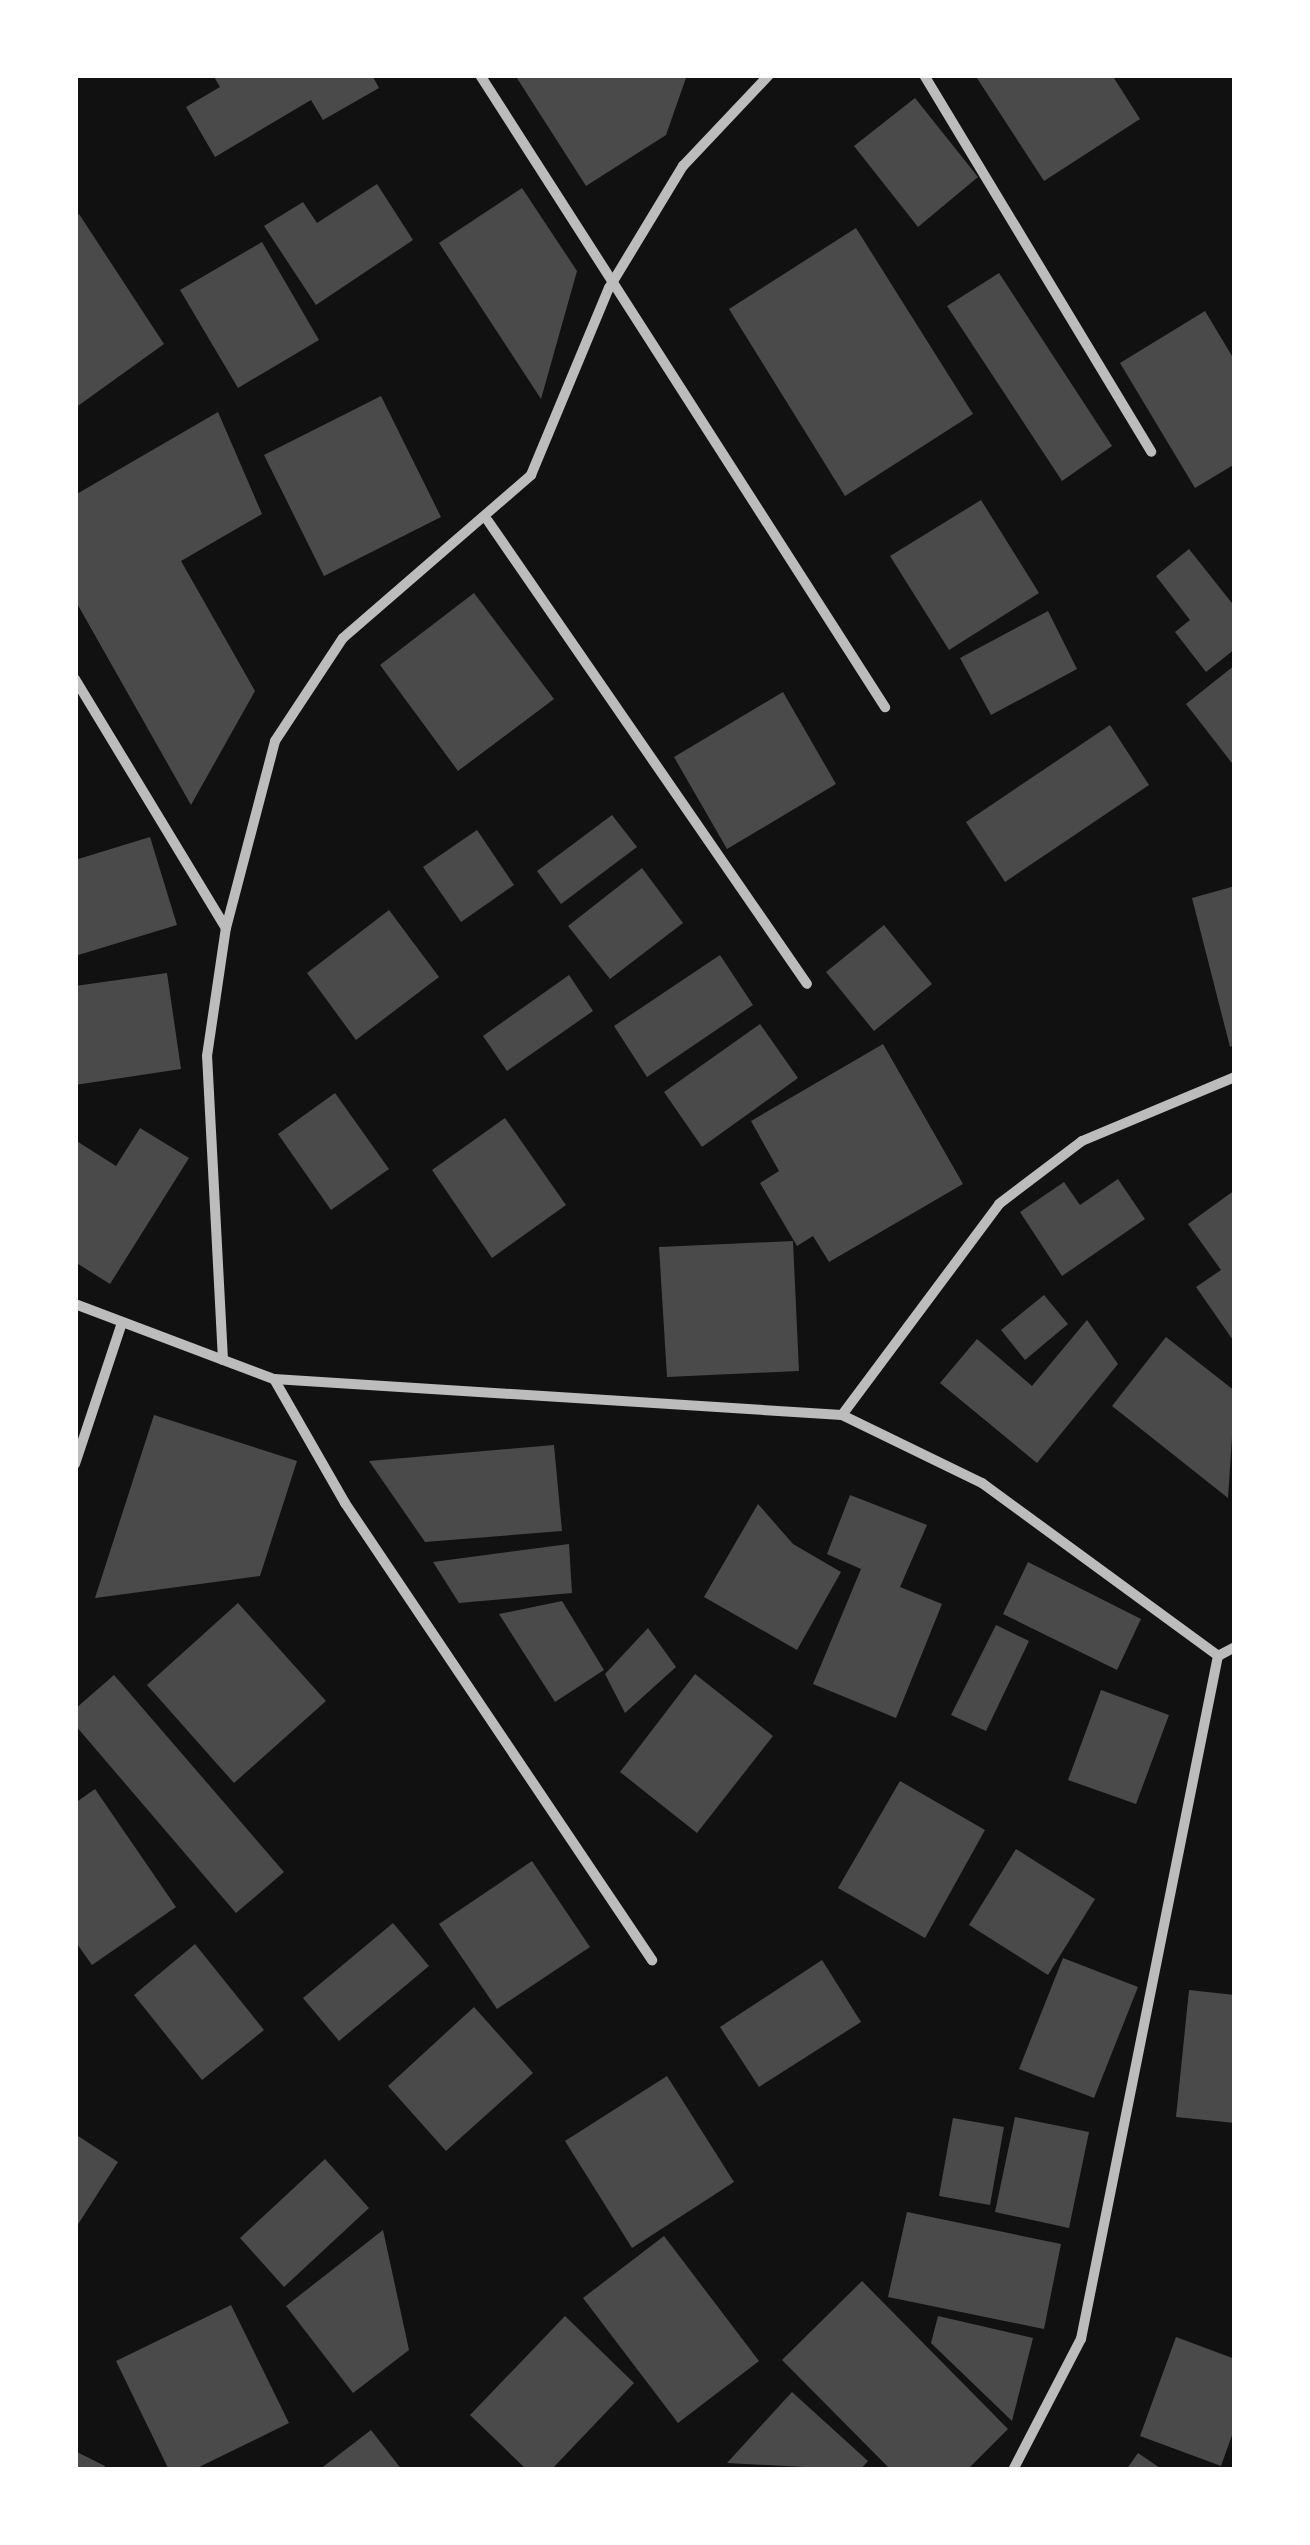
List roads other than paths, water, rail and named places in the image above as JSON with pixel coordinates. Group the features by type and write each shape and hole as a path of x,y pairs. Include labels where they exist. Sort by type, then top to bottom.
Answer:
{"street":[{"path":"480,75 608,288 885,708"},
{"path":"223,1360 207,1056 226,928 275,741 306,687 343,638 488,521 530,475 608,288 682,166 769,75"},
{"path":"924,75 1150,452"},
{"path":"488,521 807,984"},
{"path":"75,679 226,928"},
{"path":"842,1414 998,1204 1082,1142 1235,1076"},
{"path":"75,1304 121,1326 274,1379 842,1414 982,1484 1218,1656"},
{"path":"75,1464 121,1326"},
{"path":"274,1379 345,1503 652,1960"},
{"path":"1218,1656 1235,1648"},
{"path":"1013,2470 1081,2338 1218,1656"}]}
